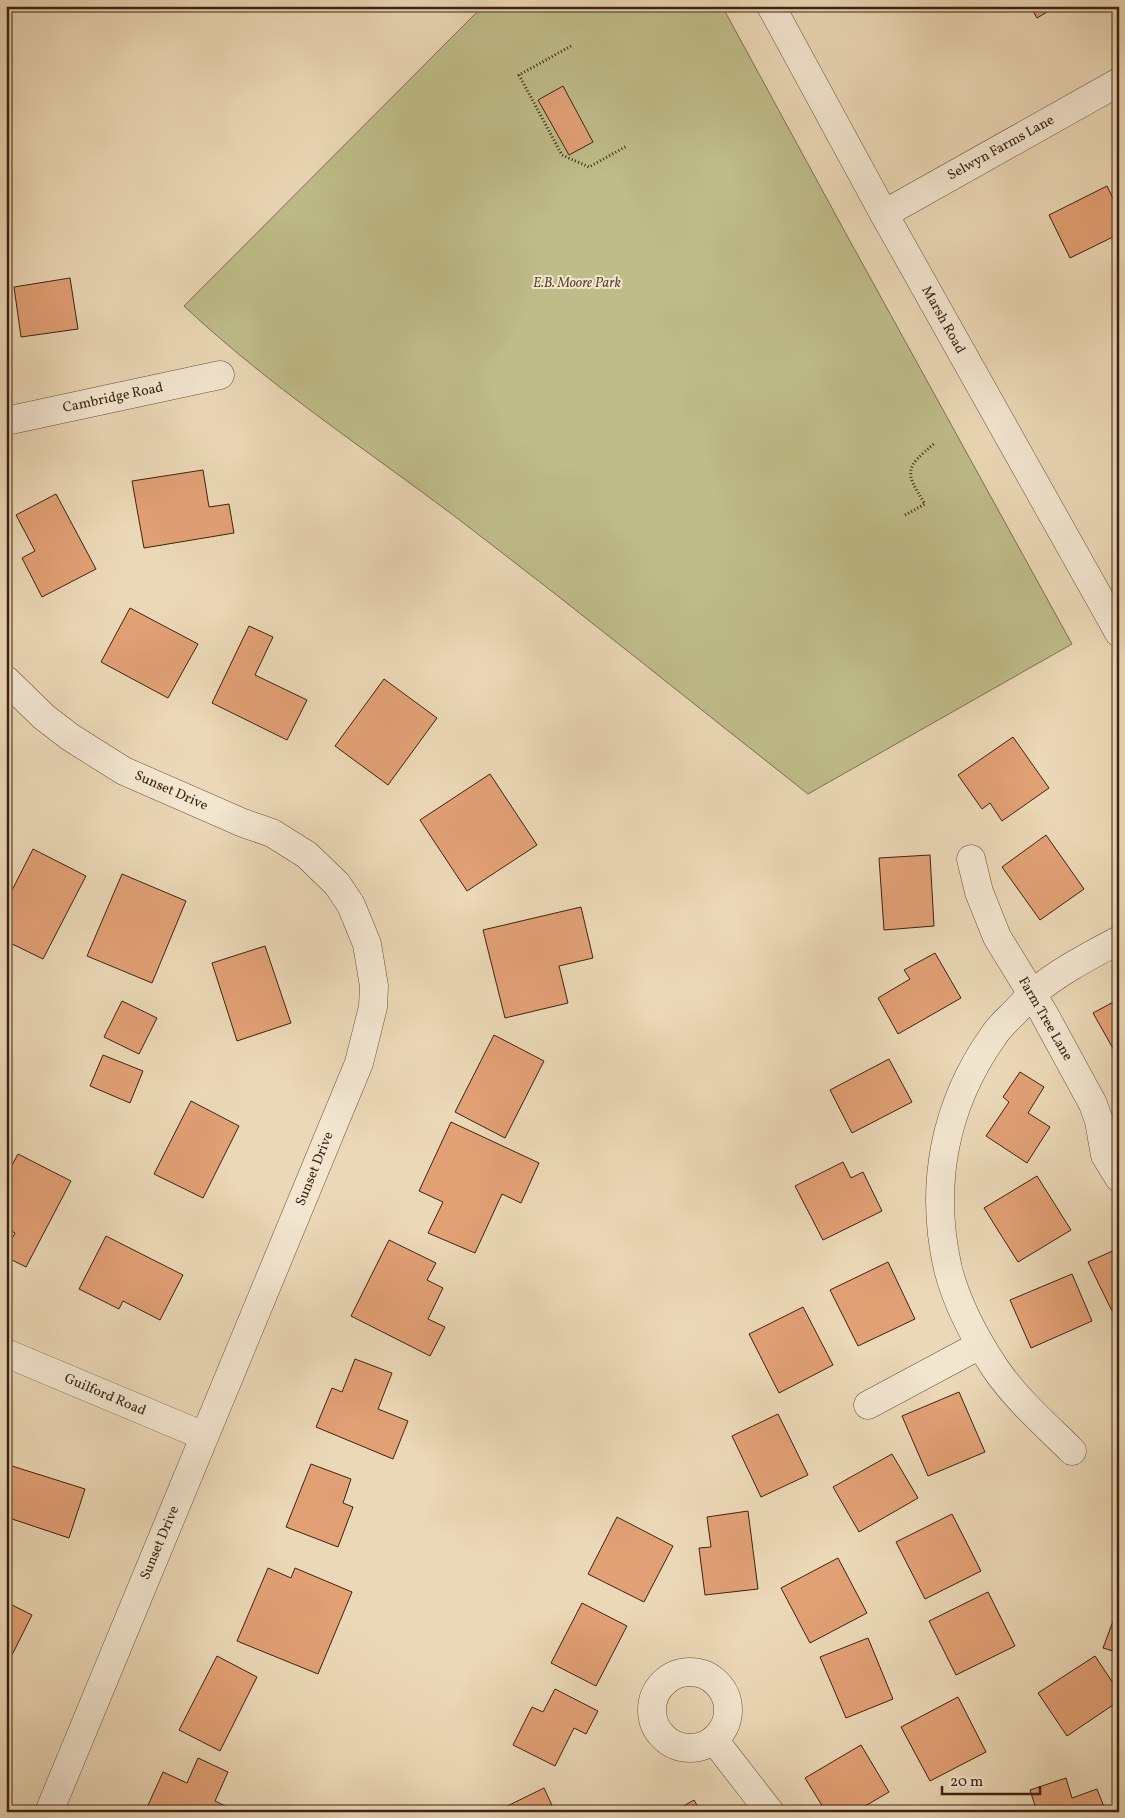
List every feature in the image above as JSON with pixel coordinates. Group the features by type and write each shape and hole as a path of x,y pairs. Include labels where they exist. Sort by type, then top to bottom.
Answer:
{"street":[{"name":"Marsh Road","path":"771,6 884,214 1119,633"},
{"name":"Selwyn Farms Lane","path":"884,214 1119,82"},
{"name":"Cambridge Road","path":"6,421 220,376"},
{"name":"Sunset Drive","path":"6,680 44,717 70,737 124,771 243,823 272,833 308,855 337,884 351,905 367,944 374,986 373,1007 359,1063 48,1812"},
{"name":"Farm Tree Lane","path":"971,859 979,892 997,937 1043,1012 1093,1104 1099,1121 1105,1154 1119,1178"},
{"path":"1072,1451 1018,1397 996,1370 980,1345 959,1301 948,1269 940,1220 940,1178 943,1154 955,1106 965,1083 994,1034 1032,994 1066,970 1119,940"},
{"path":"868,1405 980,1345"},
{"name":"Guilford Road","path":"6,1353 204,1436"},
{"path":"714,1740 770,1812"}],"path":[{"path":"571,46 518,75 562,155 589,167 627,146"},
{"path":"905,515 925,504 912,480 911,464 935,444"}],"green space":[{"name":"E.B. Moore Park","path":"483,6 722,6 1072,644 808,794 513,561 324,421 252,365 184,306"}],"building":[{"path":"1030,6 1057,6 1037,18"},
{"path":"563,86 593,142 569,155 538,100"},
{"path":"1107,186 1119,211 1119,234 1070,258 1049,215"},
{"path":"70,278 78,329 21,337 14,287"},
{"path":"203,470 209,507 229,504 234,533 144,548 132,481"},
{"path":"56,494 96,569 42,597 22,558 35,551 16,515"},
{"path":"130,608 198,644 168,698 101,662"},
{"path":"249,626 273,637 255,675 307,700 287,740 212,703"},
{"path":"384,679 437,718 388,785 335,746"},
{"path":"1013,737 1049,788 1002,821 990,803 982,809 958,775"},
{"path":"490,774 537,845 467,891 420,820"},
{"path":"1046,835 1084,889 1040,920 1002,867"},
{"path":"33,849 86,876 43,959 6,941 6,902"},
{"path":"930,855 934,926 884,930 879,858"},
{"path":"122,874 186,901 152,983 87,956"},
{"path":"581,907 593,958 559,966 568,1003 505,1018 483,930"},
{"path":"265,946 291,1023 237,1041 212,963"},
{"path":"935,953 961,998 898,1034 878,998 910,979 904,970"},
{"path":"1119,999 1119,1059 1093,1013"},
{"path":"122,1001 157,1018 139,1054 104,1037"},
{"path":"494,1035 544,1061 505,1138 455,1112"},
{"path":"103,1055 143,1071 130,1103 90,1086"},
{"path":"889,1059 912,1102 852,1133 830,1090"},
{"path":"1020,1072 1044,1087 1028,1113 1050,1127 1027,1163 986,1136 1009,1102 1003,1097"},
{"path":"191,1101 239,1126 203,1198 154,1174"},
{"path":"451,1122 539,1163 521,1203 502,1194 475,1253 428,1233 443,1202 419,1191"},
{"path":"18,1154 71,1181 26,1267 6,1257 6,1250 15,1233 6,1228 6,1176"},
{"path":"843,1162 851,1178 863,1172 882,1211 823,1240 795,1186"},
{"path":"1037,1176 1071,1230 1018,1262 984,1208"},
{"path":"106,1236 183,1275 160,1320 123,1301 119,1309 79,1289"},
{"path":"389,1240 436,1263 427,1280 443,1288 428,1319 445,1327 430,1356 351,1316"},
{"path":"1119,1248 1119,1308 1112,1311 1088,1262"},
{"path":"888,1262 915,1319 858,1346 830,1290"},
{"path":"1072,1274 1092,1321 1031,1348 1010,1300"},
{"path":"803,1307 833,1365 779,1393 749,1334"},
{"path":"355,1359 392,1373 378,1409 408,1421 393,1459 316,1427 332,1388 342,1392"},
{"path":"959,1392 985,1452 928,1476 902,1416"},
{"path":"778,1414 808,1475 761,1497 732,1436"},
{"path":"892,1454 918,1498 859,1532 833,1487"},
{"path":"311,1464 351,1479 343,1503 353,1507 338,1547 286,1527"},
{"path":"12,1466 85,1489 69,1538 6,1517 6,1485"},
{"path":"748,1511 758,1589 705,1595 699,1548 711,1547 707,1517"},
{"path":"952,1514 981,1571 925,1599 896,1542"},
{"path":"617,1517 673,1546 644,1602 588,1574"},
{"path":"838,1558 867,1613 810,1643 781,1588"},
{"path":"268,1568 291,1578 295,1568 352,1592 318,1674 237,1641"},
{"path":"988,1592 1015,1646 956,1675 929,1621"},
{"path":"6,1602 32,1615 6,1667"},
{"path":"582,1603 627,1626 596,1686 551,1663"},
{"path":"1119,1605 1119,1653 1103,1648"},
{"path":"868,1638 893,1699 846,1718 820,1657"},
{"path":"217,1656 257,1677 220,1751 179,1730"},
{"path":"1095,1656 1119,1692 1119,1701 1067,1736 1038,1693"},
{"path":"555,1689 598,1711 586,1734 574,1728 555,1766 513,1745 532,1707 543,1712"},
{"path":"958,1697 986,1752 930,1781 901,1727"},
{"path":"861,1745 889,1792 855,1812 826,1812 805,1778"},
{"path":"198,1758 228,1772 215,1801 238,1812 145,1812 163,1772 187,1783"},
{"path":"1066,1778 1072,1798 1097,1789 1106,1812 1037,1812 1030,1790"},
{"path":"544,1788 555,1812 495,1812"},
{"path":"694,1800 701,1812 673,1812"}]}
